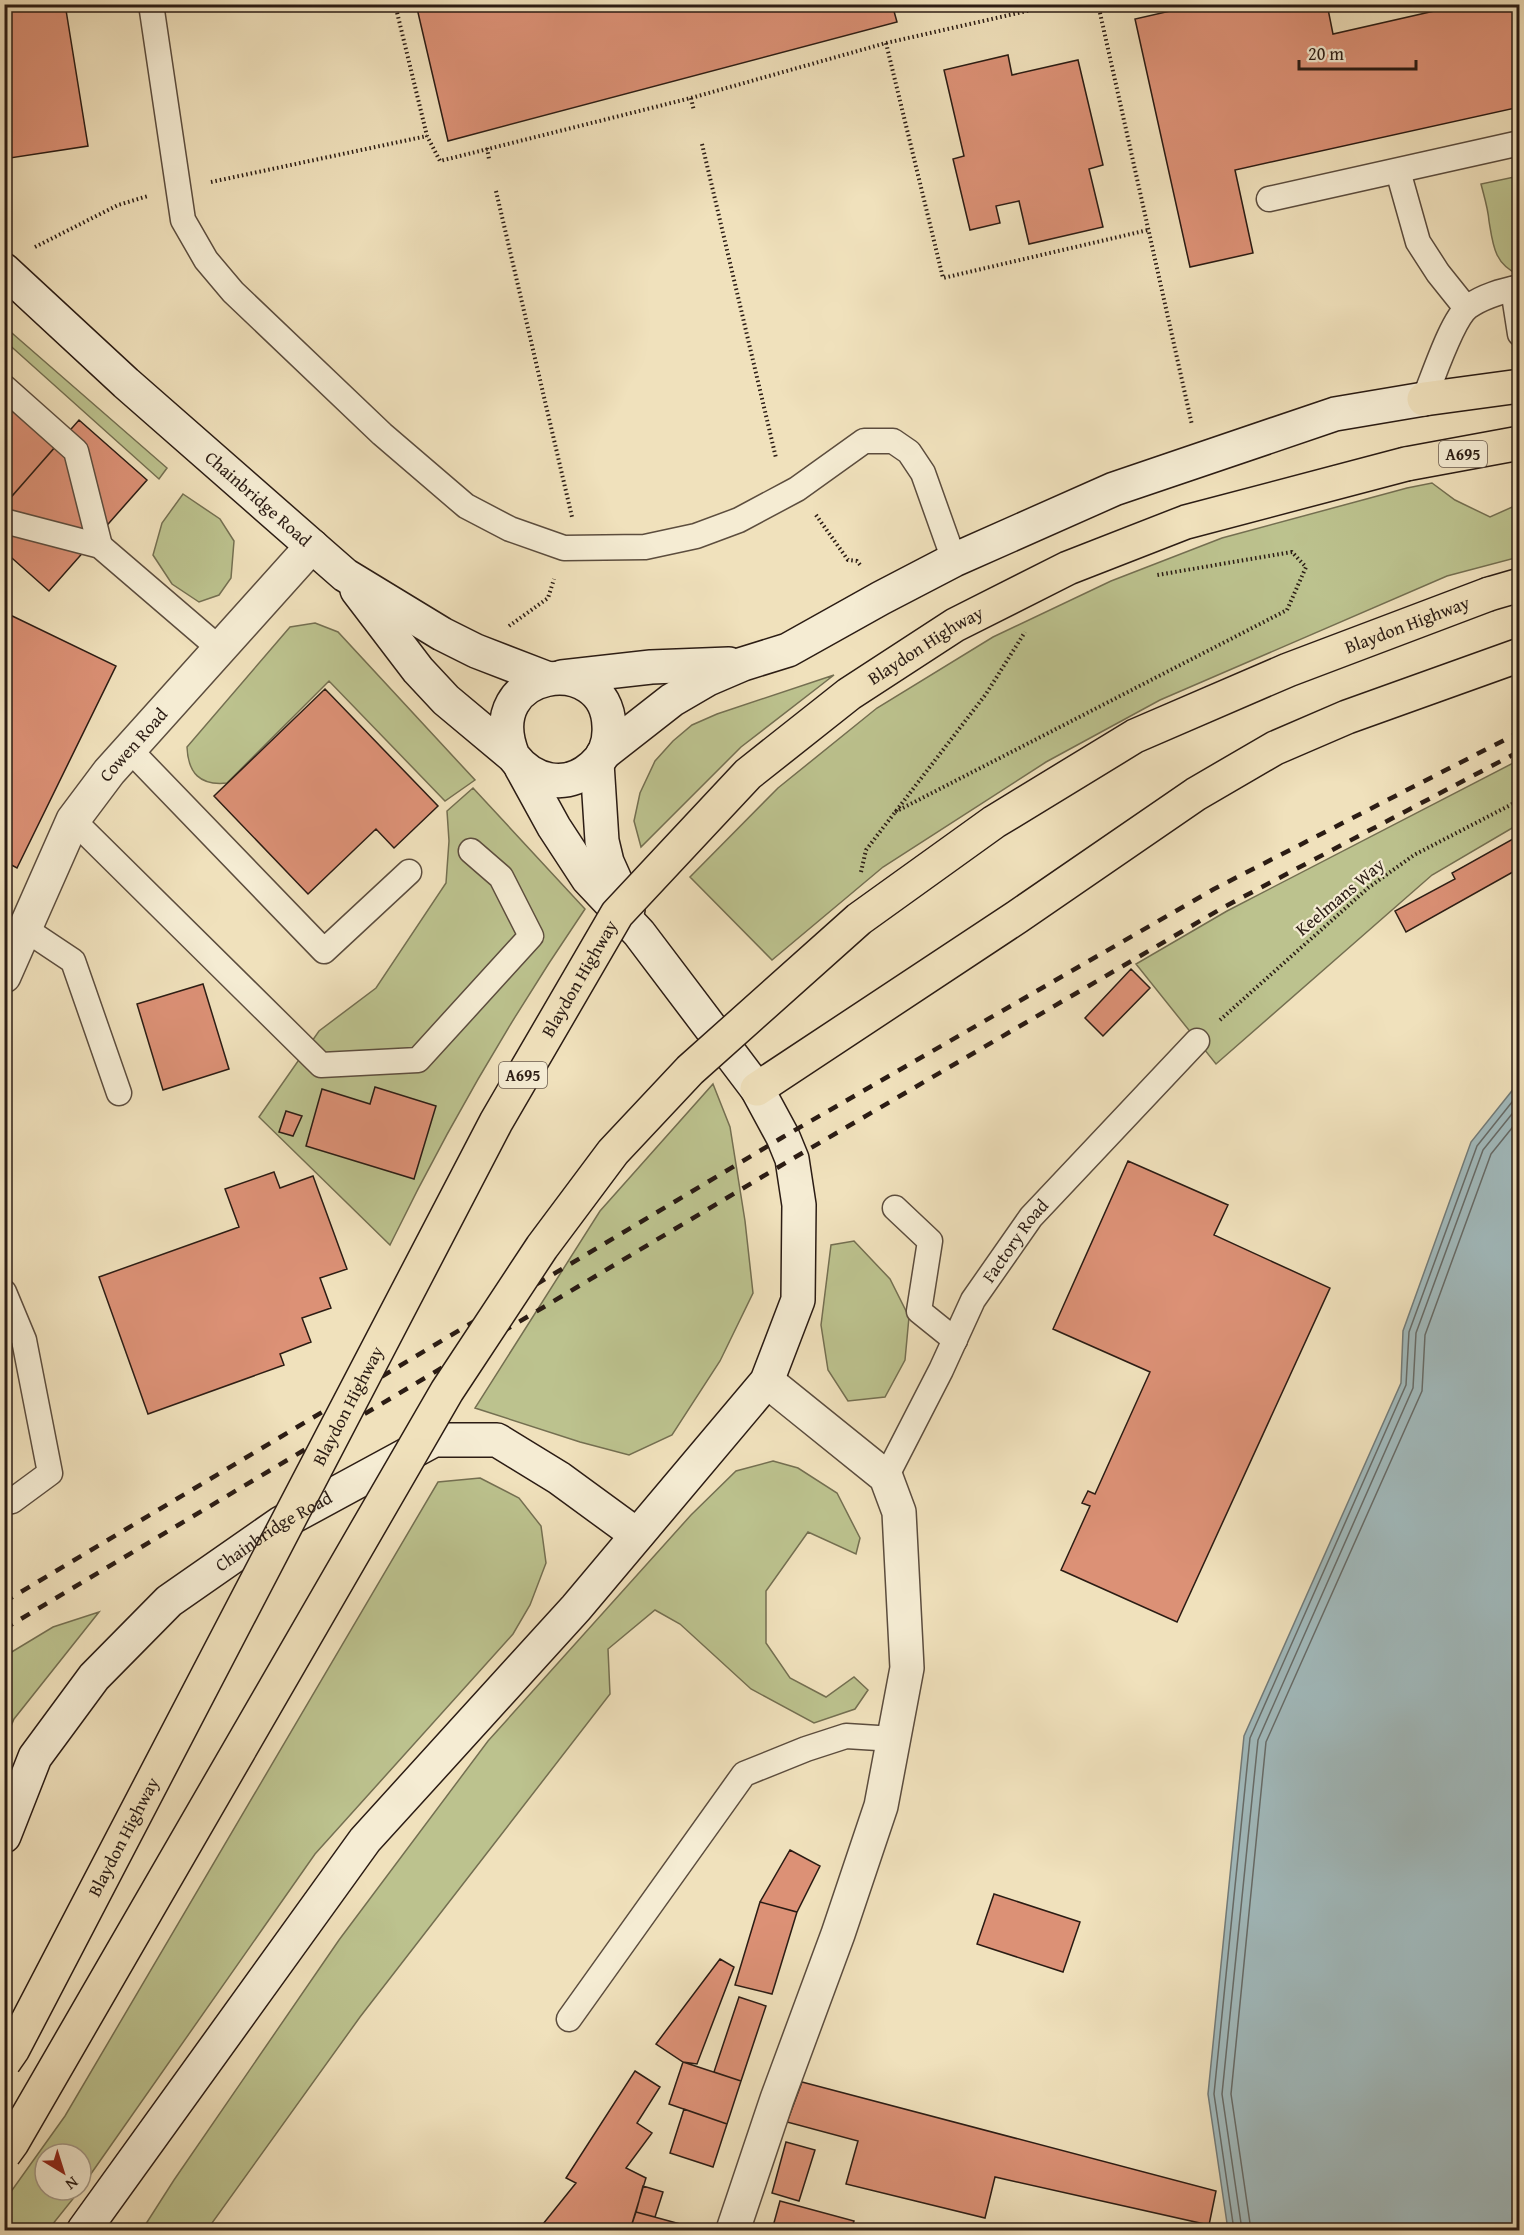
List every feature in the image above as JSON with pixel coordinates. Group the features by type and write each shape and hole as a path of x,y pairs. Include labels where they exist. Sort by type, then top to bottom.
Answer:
{"main road":[{"name":"Chainbridge Road","path":"15,261 126,383 345,575 442,634 476,651 552,678"},
{"path":"345,575 418,670 446,700 535,777 552,781 569,780 584,774 600,758 672,700 708,680 743,664 788,650 954,560 1114,489 1335,414 1520,386"},
{"name":"Blaydon Highway","path":"4,2062 14,2049 496,1122 617,914 748,774 849,694 955,625 1068,568 1186,522 1406,464 1520,443"},
{"name":"Cowen Road","path":"4,976 73,820 129,749 312,546"},
{"name":"Blaydon Highway","path":"4,2154 279,1685 447,1392 542,1247 613,1152 690,1070 859,919 994,822 1135,736 1288,670 1504,589"},
{"path":"757,1089 1017,917 1197,794 1275,748 1347,717 1520,655"},
{"path":"84,2230 365,1840 576,1608 767,1381 798,1300 799,1205 792,1159 757,1089 639,933 588,879 554,827 517,762 507,741 506,724 509,708 518,695 531,684 552,678 651,667 743,664"},
{"path":"552,678 577,680 592,690 603,704 609,720 609,738 600,758 602,841 607,862 639,933"},
{"path":"733,2230 881,1806 907,1668 898,1512 886,1477 767,1381"},
{"name":"Chainbridge Road","path":"4,1836 35,1757 94,1677 169,1601 281,1523 434,1440 497,1440 559,1478 637,1535"}],"lane":[{"path":"151,4 183,220 206,260 233,292 374,427 466,506 510,529 564,548 645,547 696,536 739,520 797,489 864,441 893,441 909,452 923,473 954,560"},
{"path":"1269,199 1520,143"},
{"path":"1398,171 1418,242 1438,273 1466,308"},
{"path":"1425,399 1451,332 1466,308 1491,295 1516,288 1520,334"},
{"path":"4,387 76,451 100,546"},
{"path":"4,521 100,546 220,649"},
{"path":"129,749 324,951 409,872"},
{"path":"73,820 321,1065 418,1060 531,936 501,877 471,851"},
{"path":"25,929 73,961 119,1093"},
{"name":"Factory Road","path":"886,1477 973,1300 1031,1217 1197,1041"},
{"path":"895,1208 930,1241 919,1311 955,1340"},
{"path":"4,1292 24,1340 50,1473 12,1501 4,1502"},
{"path":"569,2019 744,1774 846,1736 894,1739"}],"path":[{"path":"395,4 427,136 440,161 691,98 886,43 1058,4"},
{"path":"1098,4 1200,458"},
{"path":"886,43 943,278 1148,230"},
{"path":"691,98 694,111"},
{"path":"207,183 427,136"},
{"path":"702,144 776,458"},
{"path":"487,148 489,159"},
{"path":"496,190 574,524"},
{"path":"15,261 118,205 149,196"},
{"path":"816,514 848,560 857,561 861,566"},
{"path":"895,812 1287,610 1305,567 1292,552 1146,577"},
{"path":"503,630 548,598 557,570"},
{"path":"858,883 866,850 986,694 1027,629"},
{"name":"Keelmans Way","path":"1197,1041 1368,888 1414,855 1520,800"}],"green space":[{"path":"1520,176 1519,275 1504,265 1496,253 1481,184"},
{"path":"5,327 167,468 159,479 5,341"},
{"path":"1432,483 1455,500 1490,517 1519,504 1519,557 1447,576 1160,700 1046,762 883,867 772,960 690,877 778,788 877,708 993,637 1111,581 1222,538"},
{"path":"183,494 220,519 234,541 231,578 219,595 199,602 172,584 153,555 162,523"},
{"path":"315,623 338,632 475,780 445,801 329,681 227,783 210,782 197,776 190,764 187,747 290,627"},
{"path":"834,675 741,747 641,847 634,821 640,793 655,761 673,741 692,725 717,714"},
{"path":"1519,760 1519,824 1432,875 1216,1064 1136,964 1227,911"},
{"path":"473,788 585,909 532,990 482,1073 434,1158 390,1245 259,1117 319,1031 376,988 446,883 449,841 447,811"},
{"path":"713,1084 730,1127 745,1221 753,1293 720,1361 672,1435 629,1455 580,1442 475,1408 600,1211"},
{"path":"854,1241 890,1279 909,1317 905,1360 885,1397 848,1401 828,1370 821,1325 831,1245"},
{"path":"773,1461 798,1468 837,1493 860,1538 856,1554 808,1532 766,1591 766,1643 790,1678 826,1697 854,1677 868,1690 855,1709 814,1723 751,1689 680,1624 655,1610 608,1649 610,1694 360,2017 207,2230 142,2230 339,1940 488,1741 691,1515 736,1471"},
{"path":"480,1478 519,1498 541,1526 546,1563 530,1605 513,1634 315,1854 93,2171 93,2142 46,2142 65,2116 438,1482"},
{"path":"99,1612 14,1719 5,1740 5,1656 53,1627"},
{"path":"33,2161 33,2202 70,2202 48,2230 5,2230 5,2200"}],"water":[{"path":"1519,1082 1519,2230 1228,2230 1208,2094 1244,1736 1401,1383 1403,1331 1471,1142"}],"building":[{"path":"4,4 65,4 88,146 10,158 4,121"},
{"path":"416,4 892,4 897,22 448,141"},
{"path":"1201,4 1327,4 1333,34 1465,4 1520,4 1520,107 1235,170 1253,253 1190,267 1135,19"},
{"path":"1008,55 1012,75 1078,60 1103,165 1089,169 1103,227 1029,244 1019,201 996,206 1000,223 970,230 953,159 964,156 944,70"},
{"path":"4,402 55,447 6,503 4,502"},
{"path":"79,420 147,480 49,591 4,551 4,505"},
{"path":"4,612 116,666 17,868 4,861"},
{"path":"325,689 438,806 394,848 376,829 308,894 214,796"},
{"path":"1520,835 1520,868 1406,932 1395,911 1455,879 1452,873"},
{"path":"1131,969 1150,988 1103,1036 1085,1018"},
{"path":"203,984 229,1069 163,1090 137,1004"},
{"path":"375,1087 436,1106 414,1179 306,1146 322,1089 370,1104"},
{"path":"286,1111 302,1116 293,1136 279,1132"},
{"path":"1128,1161 1228,1205 1214,1235 1330,1288 1177,1622 1061,1570 1090,1506 1082,1503 1088,1491 1095,1494 1150,1372 1053,1329"},
{"path":"274,1172 280,1188 313,1176 347,1269 320,1278 331,1308 302,1318 311,1342 280,1354 284,1365 148,1414 99,1277 239,1227 225,1189"},
{"path":"790,1850 820,1866 797,1912 760,1902"},
{"path":"994,1894 1080,1922 1063,1972 977,1944"},
{"path":"760,1902 797,1912 772,1994 735,1985"},
{"path":"720,1959 734,1967 697,2064 683,2062 656,2044"},
{"path":"739,1997 766,2006 741,2081 714,2072"},
{"path":"683,2062 741,2081 727,2124 669,2104"},
{"path":"635,2071 660,2087 637,2123 652,2133 626,2168 646,2178 630,2230 539,2229 576,2183 566,2178"},
{"path":"802,2082 1216,2191 1209,2225 995,2177 985,2218 846,2184 858,2141 787,2122"},
{"path":"684,2109 727,2124 713,2167 670,2153"},
{"path":"786,2142 815,2150 799,2201 772,2193"},
{"path":"643,2186 663,2192 655,2217 636,2212"},
{"path":"780,2201 854,2221 851,2230 772,2230"},
{"path":"636,2212 695,2228 694,2230 630,2230"}],"railway":[{"path":"4,1602 783,1137 1214,889 1520,732"},
{"path":"4,1629 792,1159 1224,907 1520,751"}]}
